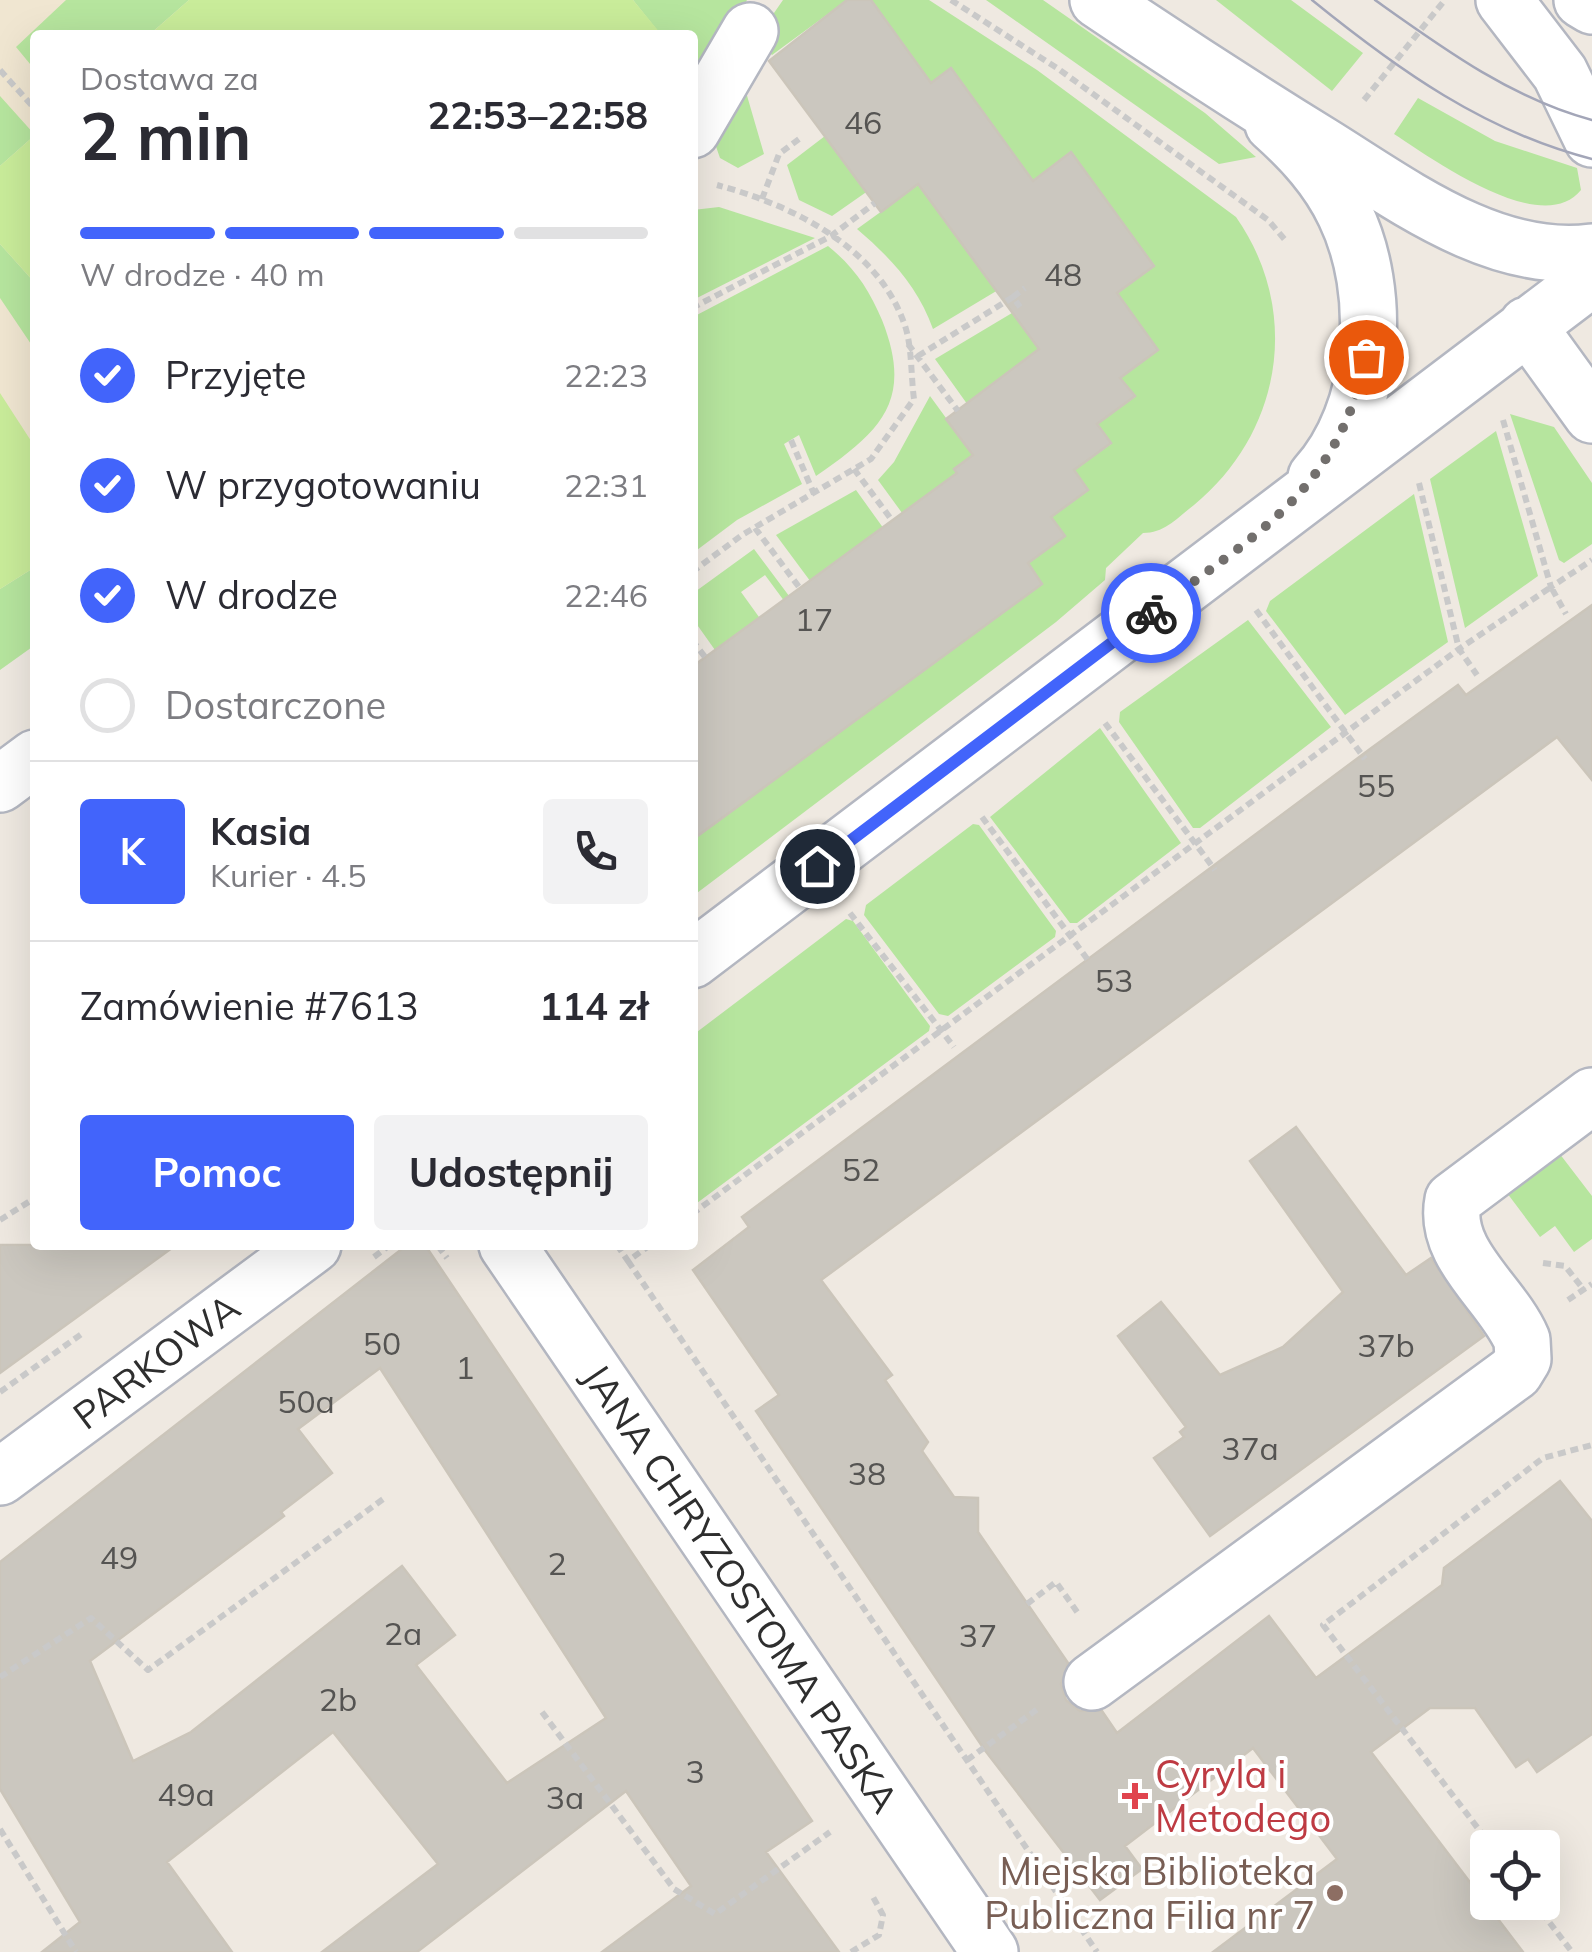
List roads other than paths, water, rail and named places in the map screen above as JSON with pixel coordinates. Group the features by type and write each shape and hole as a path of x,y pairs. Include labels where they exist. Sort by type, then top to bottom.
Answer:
{"street":[{"path":"1098,0 1237,93 1453,222 1537,250 1592,258"},
{"path":"1504,0 1560,74 1592,139"},
{"path":"1582,0 1592,6"},
{"path":"698,120 750,31"},
{"path":"1237,93 1294,143 1330,188 1354,236 1368,322 1360,387 1344,429 1322,470 1280,516"},
{"path":"698,955 1528,325 1592,258"},
{"path":"1528,325 1592,415"},
{"path":"0,784 30,762"},
{"path":"1070,1692 1516,1372 1523,1359 1522,1340 1455,1241 1449,1219 1453,1200 1592,1096"},
{"name":"PARKOWA","path":"0,1477 306,1250"},
{"name":"JANA CHRYZOSTOMA PASKA","path":"510,1250 971,1945"}],"tram line":[{"path":"1312,0 1410,74 1479,115 1592,159"},
{"path":"1375,0 1506,85 1592,120"}],"place":[{"name":"Cyryla i Metodego","path":"1135,1796"},
{"name":"Miejska Biblioteka Publiczna Filia nr 7","path":"1335,1893"}]}
